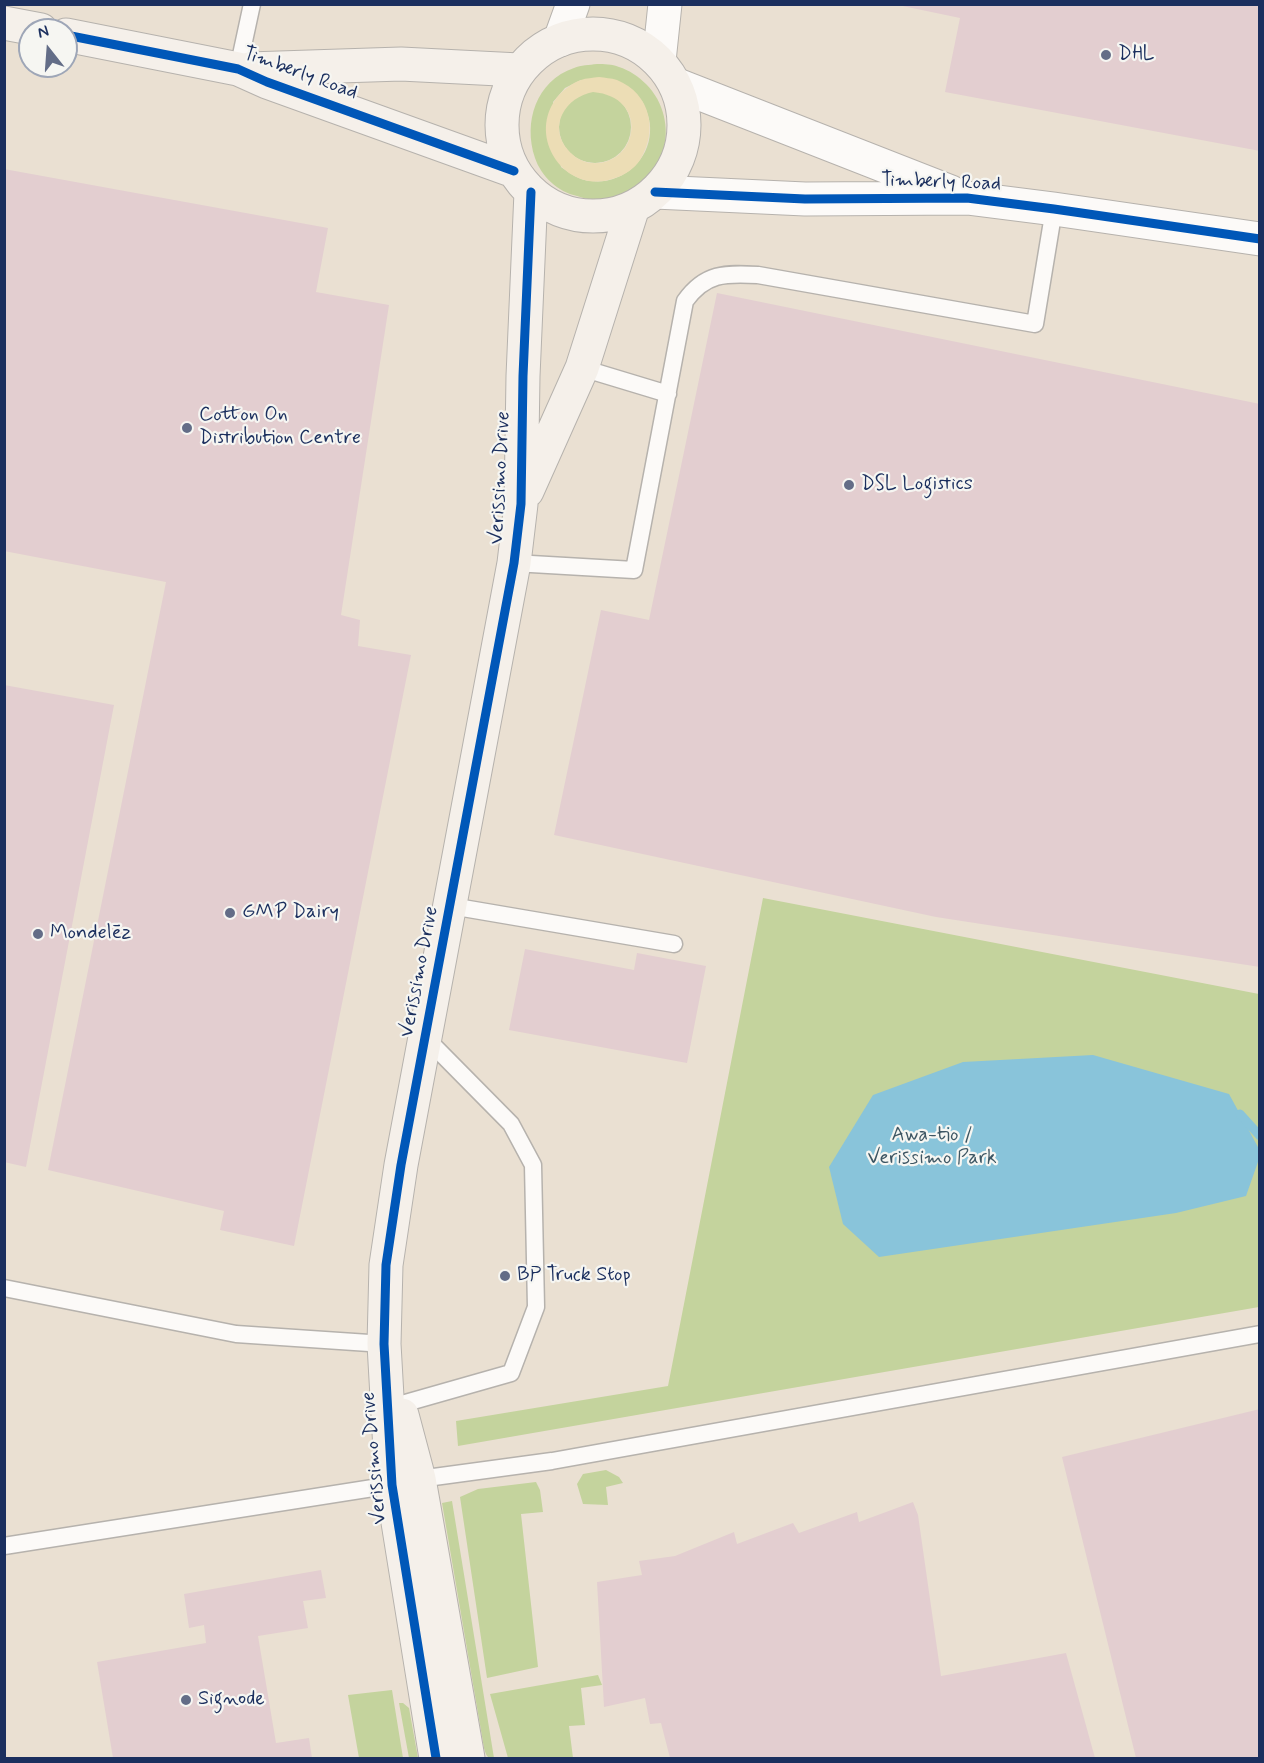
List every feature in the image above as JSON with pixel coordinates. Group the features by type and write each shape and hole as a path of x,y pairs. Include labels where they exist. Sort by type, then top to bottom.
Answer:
{"street":[{"path":"560,40 573,4"},
{"path":"665,4 667,72 684,111 683,141 674,169 644,200 607,215 580,215 554,207 523,182 504,147 501,120 507,94 519,70 538,52 560,40 586,33 613,35 638,45 667,72"},
{"name":"Timberly Road","path":"78,37 238,69 401,64 519,70"},
{"name":"Timberly Road","path":"238,69 523,182"},
{"name":"Timberly Road","path":"667,72 967,198"},
{"name":"Verissimo Drive","path":"436,1758 405,1482 384,1344 386,1265 401,1165 514,563 521,504 523,182"},
{"name":"Timberly Road","path":"644,200 967,198 1260,238"},
{"name":"Verissimo Drive","path":"521,504 582,368 644,200"},
{"name":"Verissimo Drive","path":"405,1482 468,1758"}],"lane":[{"path":"238,69 252,4"},
{"path":"514,563 634,570 685,301 704,281 718,275 758,274 1035,324 1054,209"},
{"path":"582,368 668,394"},
{"path":"451,906 674,944"},
{"path":"394,1406 511,1373 536,1307 533,1165 511,1124 426,1038"},
{"path":"4,1288 236,1334 384,1344"},
{"path":"4,1546 552,1461 1260,1334"}],"green space":[{"path":"602,64 623,68 646,84 657,99 664,116 666,134 663,151 656,168 646,182 631,192 613,199 595,200 570,194 551,182 541,171 535,158 531,131 536,104 550,82 577,67","holes":["581,80 642,101 647,112 650,132 644,153 631,169 612,179 591,181 579,178 561,167 553,102 565,88"]},
{"path":"595,91 615,97 625,107 631,127 625,147 615,157 595,163 575,157 565,147 559,127 565,107 575,97"},
{"name":"Awa-tio / Verissimo Park","path":"763,898 1259,994 1259,1307 458,1446 456,1421 668,1386"},
{"path":"606,1470 619,1477 623,1483 606,1487 608,1505 583,1504 577,1484 583,1474"},
{"path":"536,1482 540,1490 543,1512 521,1514 538,1667 487,1678 460,1497 478,1489"},
{"path":"452,1501 494,1758 487,1756 484,1748 442,1503"},
{"path":"598,1675 602,1685 581,1688 585,1725 569,1726 573,1758 508,1758 490,1694"},
{"path":"392,1690 403,1758 359,1758 348,1695"},
{"path":"399,1703 409,1708 418,1758 409,1758"}],"sand":[{"path":"599,77 617,80 637,94 644,104 650,126 646,149 635,166 619,177 597,182 580,179 566,171 555,159 548,144 546,128 549,111 559,95 578,81","holes":["593,92 611,97 624,106 630,118 631,131 628,144 619,154 607,161 591,163 581,160 570,153 562,141 559,132 563,114 568,106 583,95"]}],"water":[{"path":"1093,1055 1229,1094 1259,1149 1259,1159 1246,1196 1176,1213 879,1257 843,1224 829,1167 873,1095 963,1062"}],"building":[{"name":"DHL","path":"893,4 1260,4 1260,151 945,92 960,18"},
{"path":"4,169 328,228 316,292 389,305 341,615 360,620 358,646 411,655 294,1246 220,1230 224,1211 48,1170 166,582 4,551"},
{"path":"717,293 1260,404 1260,967 936,917 554,835 601,610 649,620"},
{"name":"Mondelēz","path":"4,685 114,705 26,1167 4,1162"},
{"path":"525,949 634,970 637,953 706,966 687,1063 509,1030"},
{"path":"1260,1409 1260,1758 1136,1758 1062,1457"},
{"path":"913,1502 918,1515 941,1676 1066,1653 1095,1758 670,1758 661,1723 650,1724 645,1698 604,1707 597,1582 642,1575 639,1561 675,1556 734,1532 737,1544 793,1523 799,1533 857,1512 859,1522"},
{"name":"Signode","path":"321,1570 326,1598 303,1601 308,1628 258,1636 276,1743 309,1738 312,1758 113,1758 97,1662 206,1643 204,1625 189,1628 184,1594"}],"waterway":[{"path":"1240,1114 1260,1136"}],"cycle path":[{"path":"78,37 238,69 267,82 514,171"},
{"path":"436,1758 392,1485 384,1344 386,1265 401,1165 514,563 521,504 523,376 531,192"},
{"path":"655,192 805,199 967,198 1260,239"}],"place":[{"name":"DHL","path":"1106,55"},
{"name":"Cotton On Distribution Centre","path":"187,428"},
{"name":"DSL Logistics","path":"849,485"},
{"name":"GMP Dairy","path":"230,913"},
{"name":"Mondelēz","path":"38,934"},
{"name":"BP Truck Stop","path":"505,1276"},
{"name":"Signode","path":"186,1700"}]}
